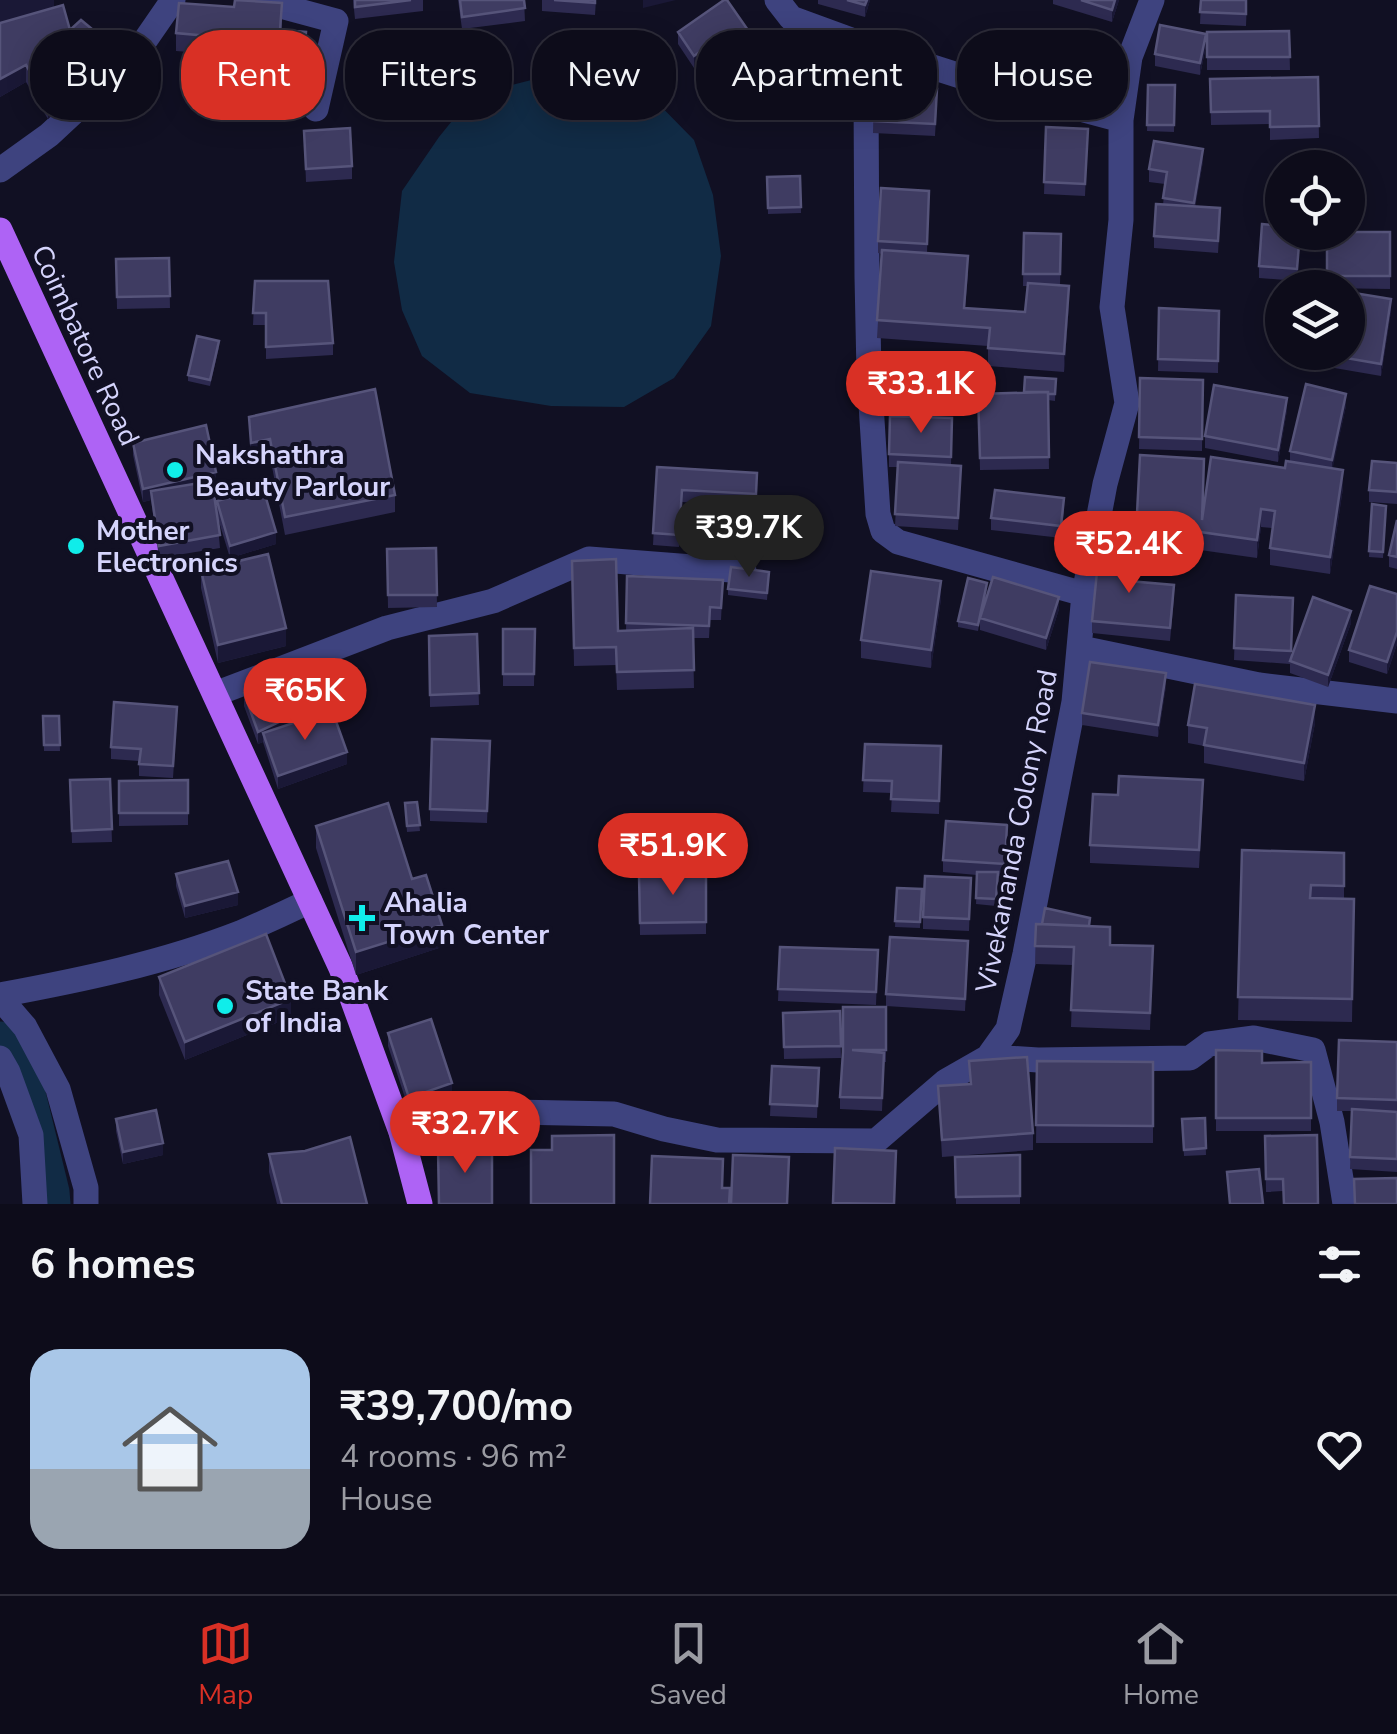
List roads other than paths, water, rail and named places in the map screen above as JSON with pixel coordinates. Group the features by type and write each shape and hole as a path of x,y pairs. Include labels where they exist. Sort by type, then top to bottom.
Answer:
{"main road":[{"name":"Coimbatore Road","path":"0,231 340,968 401,1132 420,1204"}],"street":[{"path":"0,170 49,134 135,55 173,0"},
{"path":"258,0 336,21 325,69"},
{"path":"778,0 791,18 824,30"},
{"name":"Vivekananda Colony Road","path":"1128,70 1152,0"},
{"path":"866,120 869,373 878,514 883,531 898,542 1084,594"},
{"name":"Vivekananda Colony Road","path":"988,1057 1008,1029 1021,973 1074,702 1084,594 1127,403 1112,307 1121,220 1120,120"},
{"path":"215,694 387,628 493,601 589,559 744,571"},
{"path":"1081,648 1259,685 1396,699"},
{"path":"86,1204 86,1188 58,1089 26,1027 0,996 84,980 166,957 239,933 310,901"},
{"path":"401,1132 455,1119 514,1112 614,1114 664,1130 717,1140 876,1141 946,1081 988,1057 1190,1058 1209,1044 1254,1038 1313,1050 1332,1122 1345,1204"},
{"path":"0,1058 31,1135 36,1204"}],"water":[{"path":"532,80 532,120 674,120 694,140 713,195 721,256 711,326 674,378 624,407 551,406 470,393 422,356 402,310 394,262 402,191 453,120 512,120 512,85"}],"waterway":[{"path":"0,1039 21,1065 53,1204"}],"place":[{"name":"Nakshathra Beauty Parlour","path":"175,470"},
{"name":"Mother Electronics","path":"76,546"},
{"name":"Ahalia Town Center","path":"362,918"},
{"name":"State Bank of India","path":"225,1006"}]}
